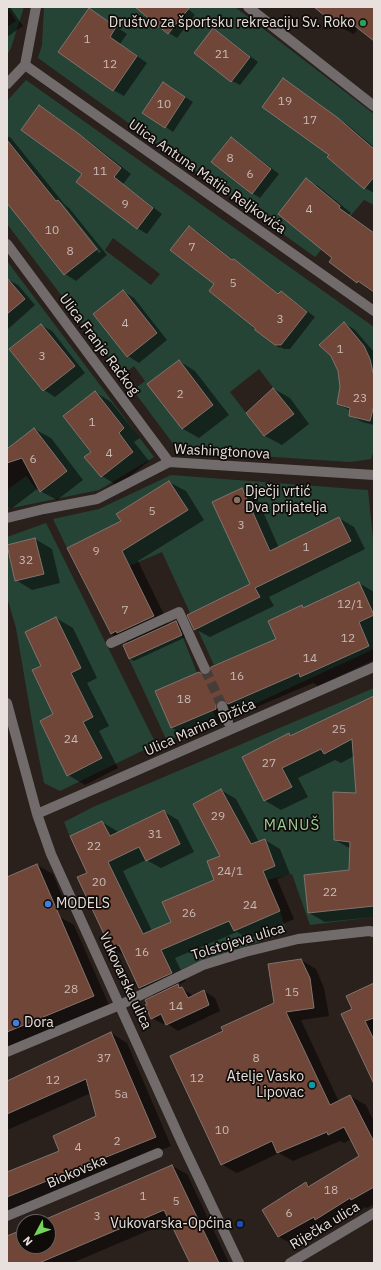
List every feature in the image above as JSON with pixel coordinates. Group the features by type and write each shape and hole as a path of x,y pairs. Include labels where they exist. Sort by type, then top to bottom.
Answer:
{"street":[{"path":"7,84 25,66 36,7"},
{"path":"248,7 374,106"},
{"name":"Ulica Antuna Matije Reljkovića","path":"25,66 374,311"},
{"name":"Ulica Franje Račkog","path":"7,244 169,462"},
{"name":"Washingtonova","path":"7,518 97,499 169,462 374,475"},
{"path":"111,643 179,612 206,669"},
{"name":"Ulica Marina Držića","path":"37,814 374,667"},
{"name":"Vukovarska ulica","path":"7,703 37,814 51,854 185,1149 239,1263"},
{"path":"222,706 228,722"},
{"name":"Tolstojeva ulica","path":"7,1052 120,1005 203,965 245,952 298,939 369,931 374,932"},
{"name":"Biokovska","path":"7,1216 158,1153"},
{"name":"Riječka ulica","path":"290,1263 374,1213"}],"green space":[{"path":"7,7 24,7 11,48 7,55 7,27 16,21"},
{"path":"44,7 135,7 168,34 188,10 185,7 235,7 374,114 374,149 350,129 327,157 364,188 374,177 374,205 364,200 315,257 38,58 42,45","holes":["89,8 116,27 110,37 137,56 113,90 58,52","214,29 250,57 231,82","163,82 185,97 165,128 142,113","230,137 271,168 252,194 211,162","306,179 340,206 312,241 278,214"]},
{"path":"26,80 374,327 374,387 370,359 364,347 344,322 319,345 331,356 338,371 340,387 337,404 350,408 350,416 370,421 374,405 374,450 371,459 350,462 177,449 133,390 145,381 134,366 122,375 7,224 7,203 8,204 38,179 7,140 7,101","holes":["39,105 80,135 63,160 46,137 26,123","100,151 121,167 114,177 76,182","58,200 97,249 64,275 25,227","189,226 213,245 195,269 171,250","113,238 160,274 151,285 105,250","234,259 258,278 233,310 209,291","123,290 157,333 127,357 93,314","281,291 307,312 279,348 252,327","179,360 213,405 182,429 148,384","259,369 293,414 264,436 230,392"]},
{"path":"7,261 154,457 99,490 7,509 7,490 26,476 39,492 67,471 34,428 7,449 7,314 25,299 7,278","holes":["41,324 75,366 43,391 9,349","95,391 124,428 119,433 133,452 101,477 85,457 91,452 63,416"]},
{"path":"171,475 368,490 374,548 374,615 374,649 233,714 229,703 278,682 262,645 214,665 197,628 259,598 252,583 190,613 162,552 129,566 110,527 67,548 53,519 99,509","holes":["169,481 188,510 134,543 116,514","242,489 270,549 240,562","359,583 374,615 359,622 369,646 300,677 293,660 287,663 268,621 302,606 317,639"]},
{"path":"46,523 156,744 60,791 44,783 16,628 7,597 7,549 15,581 44,574 35,538 7,545 7,537","holes":["56,617 81,668 40,688 32,671 41,666","84,699 93,717 83,722 102,758 67,776 40,721"]},
{"path":"182,635 197,673 156,692 171,728 213,710 216,720 167,741 129,659"},
{"path":"374,688 374,696 352,739 356,793 333,793 334,840 350,842 349,870 304,876 308,913 374,906 374,917 310,925 292,874 267,880 220,900 234,931 280,911 287,933 200,961 140,988 134,978 167,962 152,931 143,934 108,862 119,857 102,821 70,837 64,822 93,807","holes":["289,733 301,759 282,768 292,787 264,801 242,757","221,789 243,831 215,845 193,804","163,810 180,843 146,860 129,827","265,839 275,866 253,874","162,902 216,926 179,942"]}],"building":[{"path":"135,7 190,7 168,34"},
{"name":"Društvo za športsku rekreaciju Sv. Roko","path":"314,7 374,7 374,41 346,19 340,28"},
{"path":"89,8 116,27 110,37 137,56 113,91 58,52"},
{"path":"213,28 250,57 231,82 194,53"},
{"path":"283,78 338,118 374,149 374,177 364,189 327,157 329,155 262,107"},
{"path":"163,82 185,97 165,128 142,113"},
{"path":"39,105 79,134 121,168 114,177 153,208 137,229 76,182 82,174 21,130"},
{"path":"231,137 271,169 252,194 211,162"},
{"path":"7,140 97,249 64,275 7,203"},
{"path":"306,178 340,206 339,208 374,233 374,292 358,281 357,283 329,262 332,258 278,214"},
{"path":"189,226 278,294 281,291 307,312 281,345 275,345 255,330 255,328 209,291 214,284 170,250"},
{"path":"7,278 25,299 7,314"},
{"path":"123,290 157,333 127,357 93,314"},
{"path":"344,322 364,346 370,359 374,377 374,405 370,421 349,416 350,408 337,404 340,387 338,371 331,356 319,345"},
{"path":"41,324 75,366 43,391 9,349"},
{"path":"179,360 213,405 182,429 147,384"},
{"path":"273,388 294,414 264,436 246,413"},
{"path":"95,391 124,428 119,433 133,452 101,477 84,457 91,452 63,416"},
{"path":"34,428 67,471 40,492 22,458 7,463 7,449"},
{"path":"169,481 188,510 122,551 154,616 117,633 116,631 111,634 67,548 121,521 116,514"},
{"path":"242,488 270,551 339,517 351,541 255,588 260,597 194,630 187,615 250,584 212,502"},
{"path":"35,538 44,574 15,581 7,545"},
{"path":"359,582 374,615 359,622 369,646 300,677 299,673 228,704 223,700 219,700 216,705 216,709 171,728 155,691 199,672 207,675 210,672 211,667 276,639 268,621 302,605 303,608"},
{"path":"56,617 81,668 71,673 93,717 83,722 102,758 67,776 40,721 53,714 32,670 41,666 25,632"},
{"path":"176,621 182,635 129,659 123,645"},
{"path":"374,696 374,906 308,913 304,875 349,870 350,842 334,840 333,792 356,793 352,739 324,754 321,749 282,768 292,787 264,801 242,757 289,733 290,736"},
{"path":"221,789 251,844 265,839 275,866 263,871 280,911 234,931 229,921 161,950 172,973 139,988 119,945 111,949 77,877 87,873 70,836 102,821 110,836 164,810 180,844 146,861 139,847 108,862 143,934 171,922 162,902 214,880 207,861 220,856 193,804"},
{"path":"37,864 94,996 7,1032 7,877"},
{"path":"301,959 310,978 314,1008 286,1012 330,1105 350,1095 374,1142 374,1187 351,1200 350,1198 315,1220 314,1217 278,1237 262,1210 306,1182 308,1187 359,1156 344,1127 328,1135 327,1132 277,1153 272,1141 221,1165 170,1056 223,1031 221,1027 274,1003 268,964"},
{"path":"374,983 374,1018 365,1021 374,1040 374,1084 341,1014 352,1009 346,996"},
{"path":"178,984 179,988 182,987 188,998 204,990 209,1005 166,1025 161,1014 151,1019 145,1005 147,1004 145,1000"},
{"path":"111,1032 156,1137 7,1197 7,1172 59,1151 53,1136 96,1116 86,1079 7,1114 7,1081"},
{"path":"172,1165 219,1263 190,1263 164,1210 39,1263 7,1263 7,1236 16,1232 16,1254 56,1254 56,1215"}],"tunnel":[{"path":"205,669 222,706"}],"place":[{"name":"Društvo za športsku rekreaciju Sv. Roko","path":"363,23"},
{"name":"Dječji vrtić Dva prijatelja","path":"237,500"},
{"name":"MODELS","path":"48,904"},
{"name":"Dora","path":"16,1023"},
{"name":"Atelje Vasko Lipovac","path":"312,1085"},
{"name":"Vukovarska-Općina","path":"240,1224"}],"district":[{"name":"MANUŠ","path":"292,826"}]}
